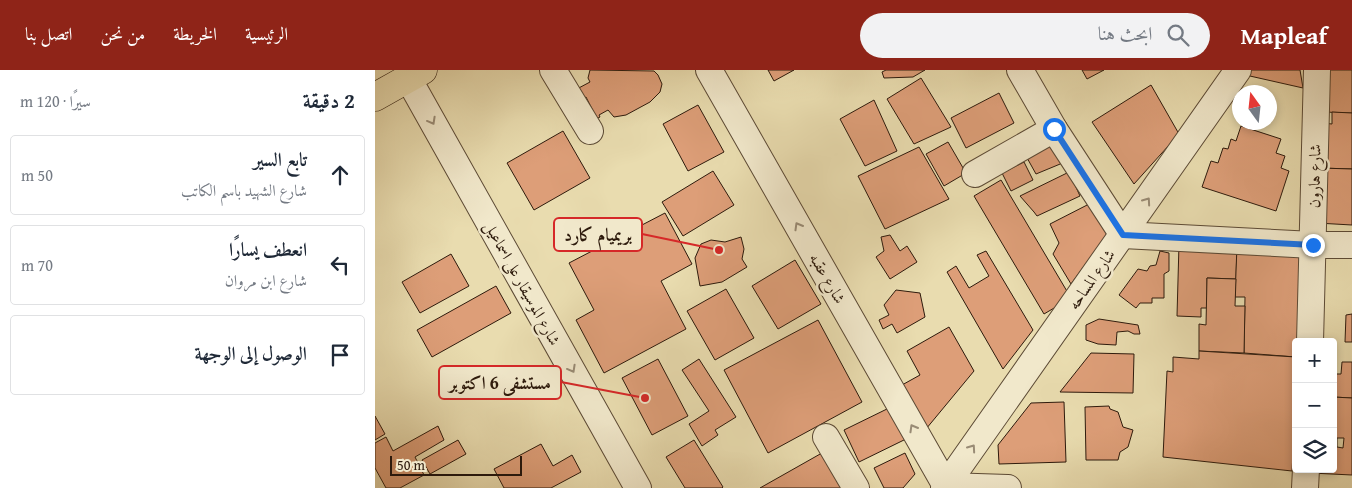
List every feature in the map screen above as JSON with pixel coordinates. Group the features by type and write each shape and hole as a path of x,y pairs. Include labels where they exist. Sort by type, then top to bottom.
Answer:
{"main road":[{"path":"375,97 416,74"}],"street":[{"path":"553,70 589,131"},
{"name":"شارع عقبه","path":"709,70 945,487"},
{"path":"1020,70 1054,129 1123,235 1313,245 1352,245"},
{"name":"شارع المساحه","path":"945,487 1238,70"},
{"name":"شارع هارون","path":"1310,338 1317,70"},
{"name":"شارع الموسيقار على اسماعيل","path":"416,74 638,488"},
{"path":"975,174 1054,129"},
{"path":"826,437 857,488"},
{"path":"1305,488 1306,473"},
{"path":"945,487 1008,488"}],"building":[{"path":"590,70 654,71 662,84 660,92 650,102 626,115 614,117 608,110 599,115 600,117 588,123 593,111 586,97 581,100 575,90 590,82 588,78"},
{"path":"768,70 794,70 774,81"},
{"path":"886,70 925,70 913,77 884,78 882,72"},
{"path":"1082,70 1104,70 1087,79"},
{"path":"1244,70 1300,70 1303,88 1241,74"},
{"path":"1325,70 1352,70 1352,113 1324,112"},
{"path":"921,78 951,127 914,144 887,99"},
{"path":"1151,85 1179,134 1134,184 1092,122"},
{"path":"999,93 1014,123 966,148 951,118"},
{"path":"874,100 897,151 865,166 840,119"},
{"path":"698,105 724,152 688,171 663,124"},
{"path":"1332,112 1352,113 1352,169 1320,168 1322,123 1332,124"},
{"path":"1240,130 1253,130 1281,139 1276,153 1285,156 1281,168 1289,171 1276,211 1202,187 1211,161 1218,163 1223,148 1228,149 1231,139 1236,141"},
{"path":"563,131 590,178 534,210 507,163"},
{"path":"1056,139 1065,162 1036,174 1026,156"},
{"path":"948,142 966,173 944,186 926,154"},
{"path":"919,147 949,199 885,229 858,176"},
{"path":"1024,162 1033,180 1011,191 1002,173"},
{"path":"1320,168 1352,169 1352,225 1317,223"},
{"path":"713,171 734,205 683,236 662,202"},
{"path":"1069,172 1080,196 1037,216 1020,196"},
{"path":"1001,180 1071,298 1044,314 974,196"},
{"path":"1093,202 1109,232 1071,284 1053,254 1059,243 1050,224"},
{"path":"665,213 692,264 661,281 686,329 604,373 576,320 594,310 569,263"},
{"path":"890,235 900,251 907,246 917,262 890,279 876,257 884,251 881,237"},
{"path":"741,237 744,249 742,259 747,267 722,282 700,286 695,258 701,244 711,240 725,242"},
{"path":"1179,244 1237,246 1236,279 1207,278 1207,308 1201,308 1201,317 1177,316"},
{"path":"1237,246 1309,248 1300,338 1292,338 1292,357 1244,353 1245,297 1235,297"},
{"path":"986,251 1033,330 1003,369 947,272 956,266 969,288 989,276 977,255"},
{"path":"1160,251 1169,253 1169,271 1164,274 1164,298 1152,298 1152,303 1140,303 1136,308 1119,295 1138,269 1147,271 1150,266 1156,265"},
{"path":"451,254 469,286 420,313 402,282"},
{"path":"795,260 821,304 778,329 752,286"},
{"path":"1207,278 1236,279 1235,306 1245,306 1244,353 1199,351 1199,324 1206,325"},
{"path":"496,286 511,313 432,357 417,330"},
{"path":"726,289 754,338 715,360 687,311"},
{"path":"896,290 920,293 925,317 897,333 892,324 883,329 879,320 889,315 884,305"},
{"path":"1352,314 1352,342 1345,342 1346,315"},
{"path":"1099,319 1138,325 1140,334 1128,331 1117,332 1116,345 1098,344 1086,340 1086,325"},
{"path":"818,320 862,402 768,453 724,370"},
{"path":"949,327 974,371 926,429 902,385 920,375 907,351"},
{"path":"1199,351 1292,357 1292,471 1163,457 1167,371 1173,372 1173,357 1199,359"},
{"path":"1091,353 1134,354 1133,393 1060,392"},
{"path":"658,359 688,416 652,435 622,378"},
{"path":"699,359 736,417 715,430 718,435 702,446 689,424 709,411 682,370"},
{"path":"1342,362 1352,362 1352,398 1337,397 1337,374 1341,374"},
{"path":"1337,397 1352,398 1352,475 1311,473 1337,473 1337,447 1343,448 1344,438 1337,438"},
{"path":"1064,402 1066,462 999,464 998,445 1031,403"},
{"path":"1109,406 1110,409 1118,412 1123,427 1133,430 1128,447 1120,452 1118,460 1086,460 1085,407"},
{"path":"891,407 906,439 859,462 844,430"},
{"path":"375,416 385,434 375,440"},
{"path":"438,426 444,440 415,457 424,475 400,488 386,488 375,468 375,443 386,437 393,451"},
{"path":"458,440 466,454 430,474 422,460"},
{"path":"694,440 722,488 685,488 666,457"},
{"path":"541,444 553,466 572,455 581,472 551,488 504,488 494,469"},
{"path":"829,449 852,488 760,488"},
{"path":"905,453 915,474 903,488 884,488 874,468"}],"place":[{"name":"بريميام كارد","path":"719,250"},
{"name":"مستشفى 6 اكتوبر","path":"645,398"}],"route":[{"path":"1054,129 1123,235 1313,245"}]}
